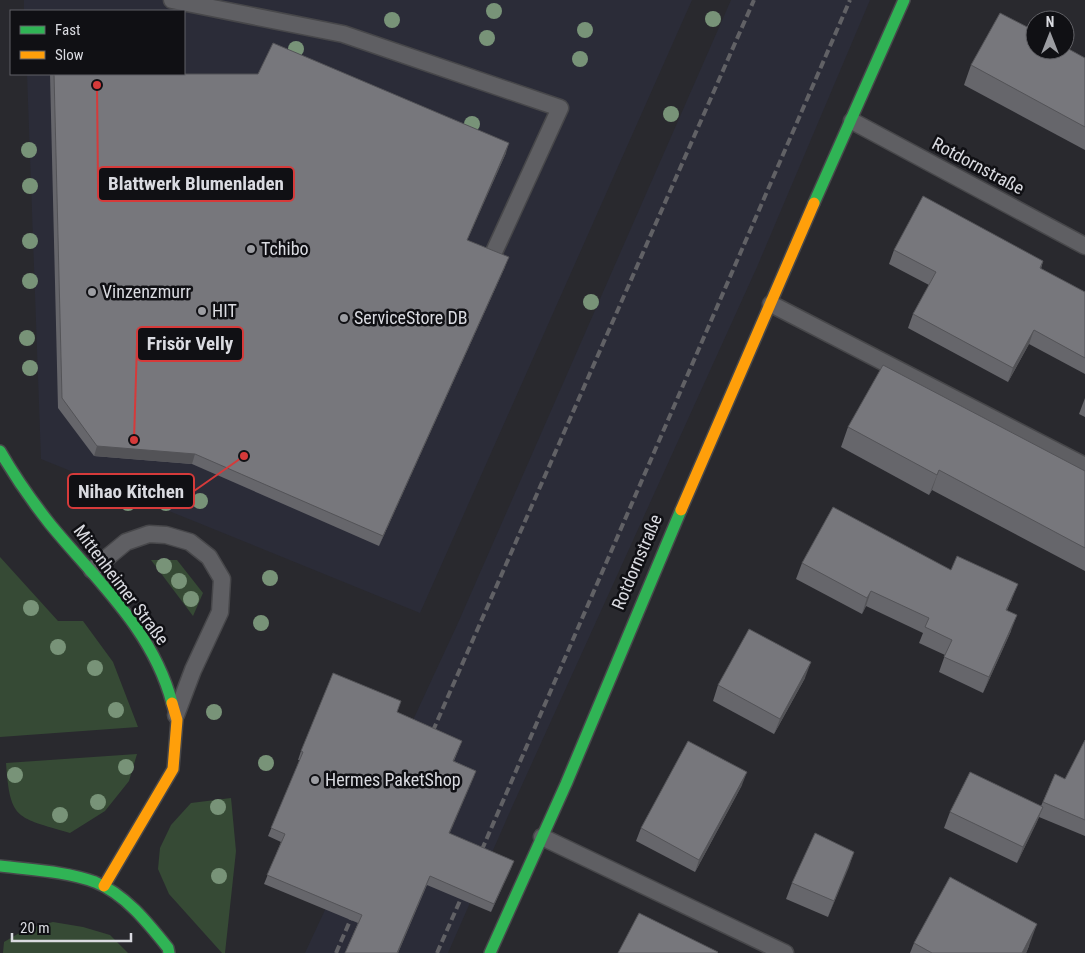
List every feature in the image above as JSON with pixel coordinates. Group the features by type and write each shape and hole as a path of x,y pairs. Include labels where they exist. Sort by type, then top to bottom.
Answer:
{"street":[{"name":"Rotdornstraße","path":"490,953 542,838 712,434 904,0"},
{"name":"Mittenheimer Straße","path":"0,451 33,502 92,570 153,652 167,682 176,715 178,735 174,767 104,886"},
{"path":"0,866 67,875 104,886 146,919 168,948 169,953"}],"lane":[{"path":"172,0 343,34 560,108 494,252"},
{"name":"Rotdornstraße","path":"852,121 1085,246"},
{"path":"770,304 1085,466"},
{"path":"92,570 126,542 149,534 166,535 190,542 209,557 222,579 220,612 193,670 176,715"},
{"path":"542,838 785,953"}],"shaded area":[{"path":"24,0 692,0 420,613 41,459 27,75 185,75 185,10 24,10"},
{"path":"731,0 870,0 757,267 512,807 448,953 305,953 458,623"}],"green space":[{"path":"0,557 58,621 83,621 113,662 138,727 0,737"},
{"path":"151,560 177,560 203,593 193,616"},
{"path":"137,754 129,781 105,811 70,833 28,819 20,814 10,796 6,763"},
{"path":"231,798 236,851 225,953 222,953 169,894 158,869 160,848 171,825 191,803"},
{"path":"53,922 83,927 110,935 128,953 3,953 4,942 26,929"}],"building":[{"path":"1000,13 1025,26 1025,60 1075,60 1075,52 1085,58 1085,127 971,65"},
{"path":"273,43 509,143 467,240 509,257 383,536 195,454 97,446 62,398 54,75 258,74"},
{"path":"923,196 1043,261 1040,268 1085,292 1085,358 1034,330 1013,368 913,314 936,272 894,250"},
{"path":"883,365 1085,471 1085,548 939,470 937,475 848,427"},
{"path":"833,507 951,570 957,556 1018,584 1006,610 1017,615 989,677 944,657 952,640 925,627 929,618 871,591 867,598 802,563"},
{"path":"749,629 811,662 780,719 718,685"},
{"path":"333,673 401,701 397,712 462,741 453,761 476,771 449,833 514,861 494,904 430,876 397,953 345,953 362,915 267,875 285,834 271,828"},
{"path":"1085,740 1085,820 1043,802 1055,774 1065,779"},
{"path":"688,741 747,772 699,860 641,828"},
{"path":"970,772 1043,807 1023,847 950,812"},
{"path":"815,833 854,852 834,901 792,883"},
{"path":"950,877 1037,924 1022,953 932,953 914,943"},
{"path":"639,913 718,952 618,953"}],"railway":[{"path":"428,742 754,0"},
{"path":"477,861 850,0"},
{"path":"437,953 466,887"},
{"path":"336,953 356,907"}],"traffic: fast":[{"path":"814,203 904,0"},
{"path":"0,451 17,479 43,515 104,586 137,629 163,677 172,703"},
{"path":"490,953 566,784 681,510"},
{"path":"0,866 72,875 106,887 135,910 168,948 169,953"}],"traffic: slow":[{"path":"681,510 814,203"},
{"path":"104,886 173,769 177,720 172,703"}],"place":[{"name":"Blattwerk Blumenladen","path":"97,85"},
{"name":"Tchibo","path":"251,249"},
{"name":"Vinzenzmurr","path":"92,292"},
{"name":"HIT","path":"202,311"},
{"name":"ServiceStore DB","path":"344,318"},
{"name":"Frisör Velly","path":"134,440"},
{"name":"Nihao Kitchen","path":"244,456"},
{"name":"Hermes PaketShop","path":"315,780"}]}
